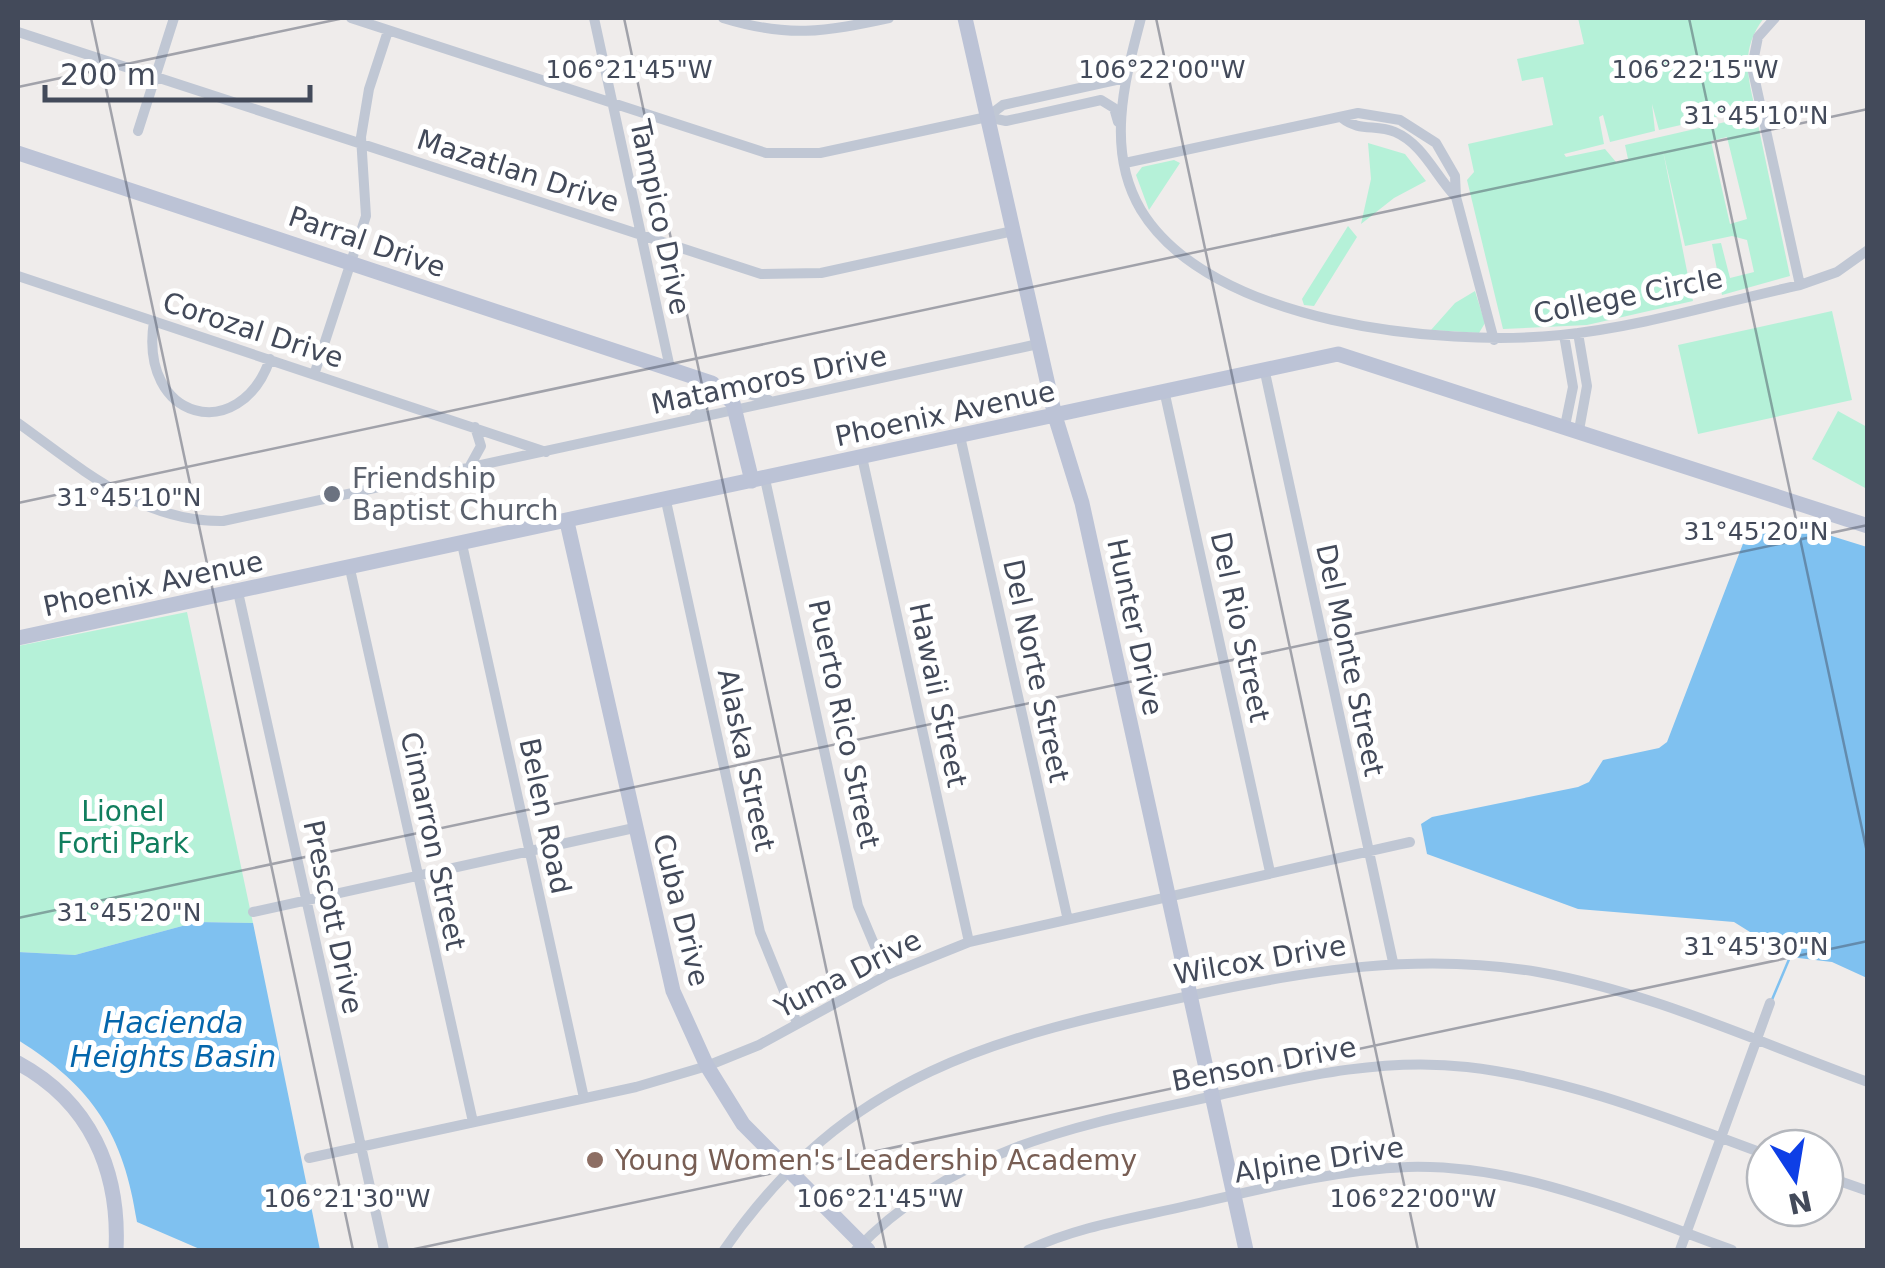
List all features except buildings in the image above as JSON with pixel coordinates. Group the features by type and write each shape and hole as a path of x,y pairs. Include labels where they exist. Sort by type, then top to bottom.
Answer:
{"street":[{"path":"138,131 174,18"},
{"path":"350,18 749,149 784,155 820,153 987,117 1006,120 1100,100 1114,108 1120,134"},
{"name":"Tampico Drive","path":"594,18 670,368"},
{"path":"723,18 772,31 807,33 889,18"},
{"name":"Hunter Drive","path":"965,18 1055,416 1082,502 1246,1250"},
{"name":"College Circle","path":"1141,18 1124,85 1120,134 1124,164 1140,208 1164,240 1202,269 1236,286 1352,324 1416,336 1494,340 1578,333 1800,285 1837,272 1868,250"},
{"path":"1775,18 1758,36 1752,66 1800,285"},
{"path":"315,372 366,216 360,145 369,90 388,31"},
{"name":"Mazatlan Drive","path":"18,32 746,270 783,276 821,272 1012,231"},
{"path":"987,117 1004,105 1124,85"},
{"path":"1089,101 1124,85"},
{"path":"1124,164 1342,118 1354,128 1394,131 1425,154 1456,197 1494,340"},
{"name":"Parral Drive","path":"18,153 775,401"},
{"name":"Corozal Drive","path":"18,276 547,452"},
{"path":"154,321 150,358 157,379 176,400 195,409 220,410 247,399 261,383 270,359"},
{"path":"1572,428 1588,386 1578,333"},
{"path":"1564,335 1573,387 1572,428"},
{"name":"Matamoros Drive","path":"18,424 126,498 188,519 240,519 1038,344"},
{"name":"Phoenix Avenue","path":"18,638 1324,356 1352,356 1868,526"},
{"name":"Del Monte Street","path":"1264,368 1392,962"},
{"path":"690,420 706,403 706,381"},
{"name":"Parral Drive","path":"706,381 726,393 735,408"},
{"name":"Del Rio Street","path":"1164,390 1270,872"},
{"name":"Puerto Rico Street","path":"735,408 758,480 858,906 887,976"},
{"path":"467,469 480,451 475,427"},
{"path":"492,432 511,459"},
{"name":"Del Norte Street","path":"960,436 1067,916"},
{"name":"Hawaii Street","path":"862,457 969,942"},
{"name":"Alaska Street","path":"666,501 760,932 797,1024"},
{"name":"Cuba Drive","path":"567,522 673,991 707,1066 743,1124 862,1248"},
{"name":"Belen Road","path":"462,544 584,1098"},
{"name":"Cimarron Street","path":"350,569 473,1122"},
{"name":"Prescott Drive","path":"238,592 384,1250"},
{"path":"253,912 634,828"},
{"name":"Yuma Drive","path":"310,1158 584,1098 707,1066 887,976 969,942 1067,916 1410,842"},
{"name":"Wilcox Drive","path":"724,1250 789,1173 860,1112 963,1054 1029,1031 1302,971 1392,962 1466,963 1560,977 1652,1003 1868,1082"},
{"path":"1680,1250 1770,1003"},
{"path":"18,1063 64,1096 90,1128 114,1185 115,1248"},
{"name":"Benson Drive","path":"862,1248 940,1182 1009,1147 1077,1126 1334,1070 1462,1066 1571,1086 1745,1147"},
{"name":"Alpine Drive","path":"1028,1250 1073,1232 1234,1195 1355,1172 1412,1167 1465,1170 1551,1187 1732,1250"}],"green space":[{"path":"1578,18 1764,18 1749,51 1748,72 1755,108 1659,130 1652,104 1655,131 1610,142 1603,115 1599,117 1604,144 1564,154 1566,157 1605,149 1616,162 1628,159 1625,145 1756,115 1790,276 1722,295 1712,244 1721,243 1730,278 1754,272 1747,240 1732,236 1685,246 1663,151 1693,301 1587,325 1503,329 1467,180 1474,172 1468,144 1553,125 1543,77 1522,81 1517,59 1584,44","holes":["1727,137 1747,219 1730,224 1711,141"]},
{"path":"1368,143 1405,154 1426,181 1394,198 1361,224 1371,179"},
{"path":"1174,160 1180,163 1149,210 1136,175 1142,167"},
{"path":"1348,226 1357,237 1314,306 1304,305 1302,299"},
{"path":"1475,291 1485,323 1479,333 1431,330 1455,303"},
{"path":"1832,311 1852,400 1698,434 1678,345"},
{"path":"1838,411 1867,427 1867,489 1812,459"},
{"name":"Lionel Forti Park","path":"187,612 253,923 197,922 75,955 18,952 18,646"}],"water":[{"path":"1780,520 1867,547 1867,978 1832,962 1790,957 1734,922 1578,909 1427,854 1421,824 1432,817 1578,787 1589,782 1603,760 1659,748 1667,742 1749,528"},
{"name":"Hacienda Heights Basin","path":"197,922 253,923 320,1250 202,1250 137,1222 123,1163 101,1116 66,1076 18,1040 18,952 75,955"}],"waterway":[{"path":"1771,1002 1790,957"}],"place":[{"name":"Friendship Baptist Church","path":"332,494"},
{"name":"Young Women's Leadership Academy","path":"595,1160"}]}
